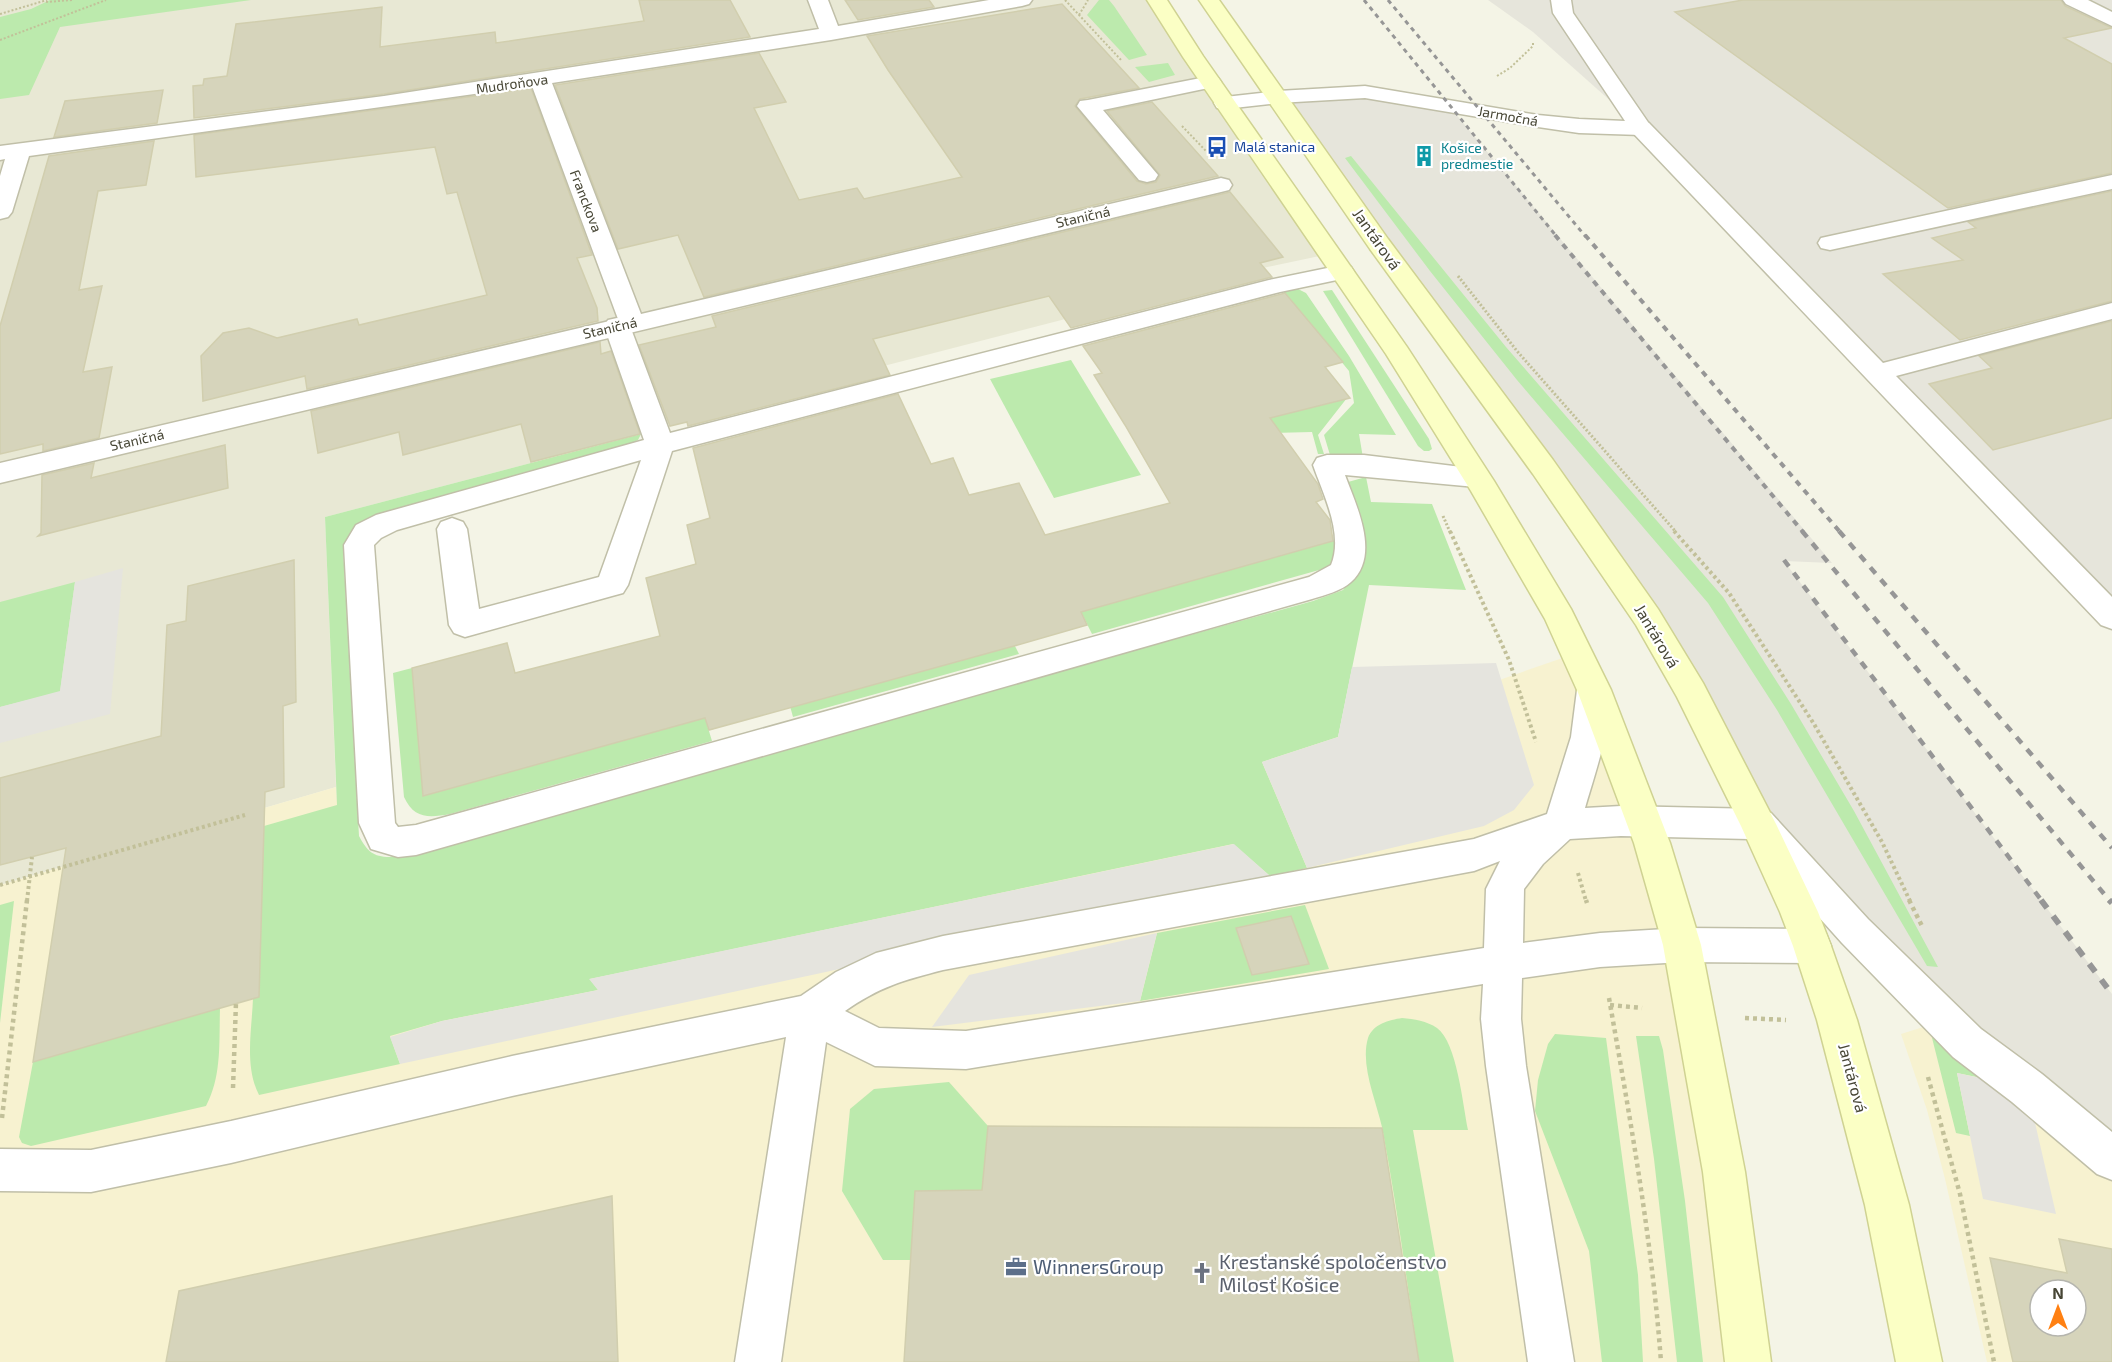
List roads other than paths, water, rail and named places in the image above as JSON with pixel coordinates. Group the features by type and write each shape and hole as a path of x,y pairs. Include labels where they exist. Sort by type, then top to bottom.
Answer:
{"street":[{"path":"818,0 831,34"},
{"name":"Mudroňova","path":"10,152 540,80 831,34 1022,0"},
{"path":"1158,0 1225,103 1398,352 1560,617 1594,690 1643,821 1682,945 1724,1173 1748,1362"},
{"name":"Jantárová","path":"1209,0 1379,244 1534,453 1647,617 1691,692 1758,824 1799,912 1812,946 1837,1020 1887,1205 1919,1362"},
{"path":"1561,0 1563,13 1641,128 2112,617"},
{"path":"2073,0 2112,20"},
{"name":"Franckova","path":"540,80 625,325 660,445"},
{"path":"1147,175 1088,106 1211,82"},
{"name":"Jarmočná","path":"1225,103 1278,97 1365,92 1548,122 1579,126 1641,128"},
{"path":"0,212 10,152"},
{"path":"1830,243 2112,182"},
{"name":"Staničná","path":"0,473 1221,185"},
{"path":"1342,272 1278,285 660,445 370,528 359,544 378,823 384,838 398,842 416,840 1312,588 1343,571 1350,558 1351,543 1327,465 1364,465 1476,477"},
{"path":"1877,373 2112,311"},
{"path":"452,529 465,625 612,585 660,445"},
{"path":"1551,1362 1506,1066 1501,1019 1505,889 1514,871 1562,824 1588,737 1594,690"},
{"path":"0,1170 91,1171 231,1142 512,1076 810,1013 850,985 890,966 942,953 1474,855 1562,824 1643,821 1758,824 1855,932 1941,1019 1967,1043 2027,1088 2112,1159"},
{"path":"810,1013 875,1047 966,1050 1502,963 1600,950 1682,945 1812,946"},
{"path":"758,1362 810,1013"}],"railway":[{"path":"1364,0 1557,237"},
{"path":"1388,0 1586,237"},
{"path":"1555,235 1803,532"},
{"path":"1585,235 1840,532"},
{"path":"1802,531 2110,901"},
{"path":"1839,531 2112,848"},
{"path":"1784,560 2042,901"},
{"path":"2041,900 2112,994"}],"place":[{"name":"Malá stanica","path":"1217,147"},
{"name":"Košice predmestie","path":"1424,156"},
{"name":"WinnersGroup","path":"1016,1267"},
{"name":"Kresťanské spoločenstvo Milosť Košice","path":"1202,1273"}]}
